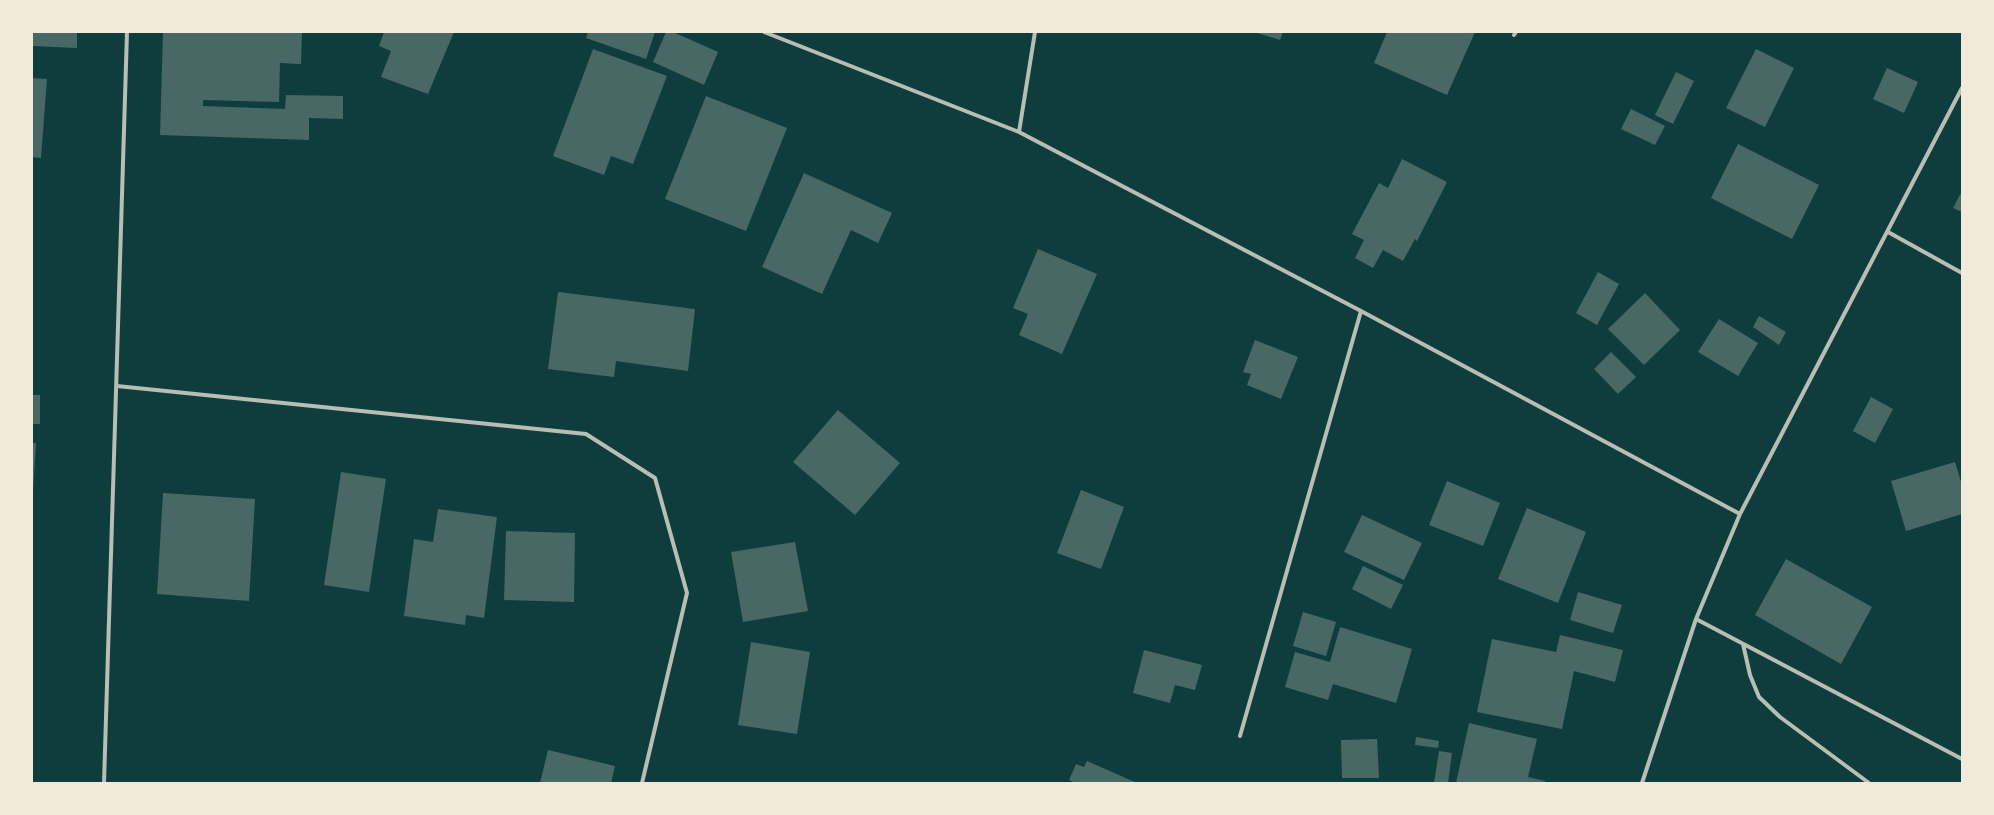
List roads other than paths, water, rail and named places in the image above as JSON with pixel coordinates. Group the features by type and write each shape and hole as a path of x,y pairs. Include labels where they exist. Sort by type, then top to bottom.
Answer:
{"street":[{"path":"104,783 127,32"},
{"path":"764,32 1019,132 1361,311 1740,514"},
{"path":"1019,132 1035,32"},
{"path":"1642,783 1696,619 1740,514 1962,88"},
{"path":"1888,232 1962,273"},
{"path":"1240,736 1361,311"},
{"path":"116,386 586,434 655,478 687,593 642,783"},
{"path":"1696,619 1962,759"},
{"path":"1743,644 1750,675 1759,697 1780,717 1870,783"}]}
